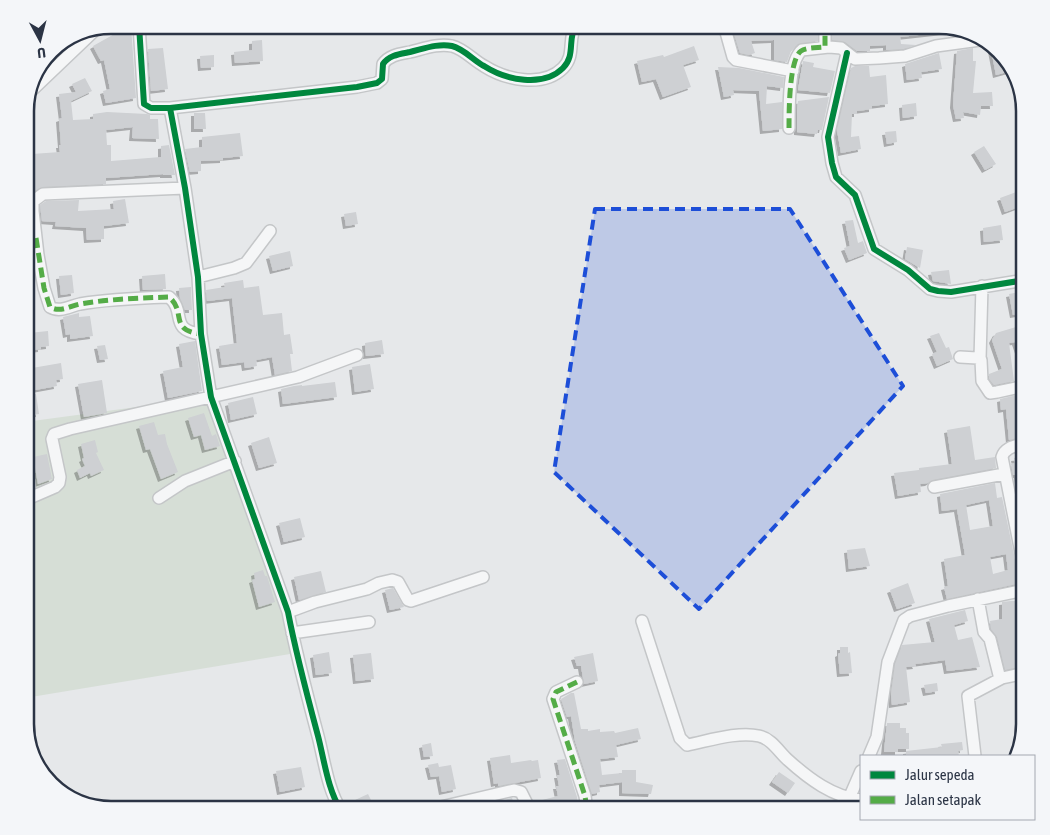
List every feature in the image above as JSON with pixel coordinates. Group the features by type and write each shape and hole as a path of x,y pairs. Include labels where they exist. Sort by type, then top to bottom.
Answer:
{"street":[{"path":"140,34 144,104 151,108 170,108 357,88 380,82 383,64 390,57 438,46 454,47 492,70 512,78 539,79 556,73 569,61 573,34"},
{"path":"727,34 733,57 736,60 793,71"},
{"path":"825,34 825,47"},
{"path":"39,83 85,39"},
{"path":"789,128 790,91 796,58 800,51 825,47 841,48 853,58 858,59 905,56 936,46 972,41"},
{"path":"847,53 828,137 836,177 855,195 874,249 908,270 930,289 951,292 1016,282"},
{"path":"170,108 185,188 198,277 201,334 211,397 288,612 328,776 337,801"},
{"path":"34,202 37,197 43,194 185,188"},
{"path":"198,277 246,263 270,230"},
{"path":"34,250 50,307 59,310 81,304 169,297 174,304 182,327 189,332 201,334"},
{"path":"982,286 980,359 982,360 982,380 990,392 1016,390"},
{"path":"34,496 55,487 59,483 60,477 52,439 54,434 298,377 357,355"},
{"path":"960,357 980,359"},
{"path":"1016,446 1002,454 1002,466 1016,531"},
{"path":"159,498 185,481 235,461"},
{"path":"934,487 1004,474"},
{"path":"288,612 315,602 368,589 379,582 392,580 398,582 408,600 411,601 483,577"},
{"path":"869,755 877,737 888,662 904,620 910,616 1016,592"},
{"path":"978,599 984,632 990,639 996,667 1002,678"},
{"path":"642,621 680,738 687,745 745,734 762,736 787,760 810,778 836,795 855,799 860,776"},
{"path":"292,633 369,622"},
{"path":"975,755 968,696 1002,678 1016,675"},
{"path":"577,682 556,692 554,699 586,801"},
{"path":"467,801 514,790 521,792 526,801"}],"highlighted area":[{"path":"595,209 790,209 903,386 699,609 554,472"}],"shaded area":[{"path":"211,397 296,653 34,697 34,421"}],"building":[{"path":"114,34 132,34 136,98 106,103 103,91 110,89 104,60 101,61 93,46"},
{"path":"734,34 818,34 818,41 798,44 791,51 787,62 774,60 774,40 751,41 755,53 749,55 740,53"},
{"path":"832,34 928,34 900,37 901,44 916,45 904,49 886,50 886,45 870,46 870,51 857,51 845,42 832,40"},
{"path":"262,40 263,61 235,63 234,52 252,50 252,41"},
{"path":"694,46 699,60 683,65 691,87 663,97 656,79 642,82 637,61 663,55 664,57"},
{"path":"163,48 168,89 151,91 148,49"},
{"path":"973,48 973,61 976,61 973,93 992,92 993,106 981,106 980,115 963,112 964,118 956,119 953,105 957,51"},
{"path":"939,53 942,69 921,72 922,78 907,80 905,64"},
{"path":"214,55 214,67 201,68 200,56"},
{"path":"992,55 1005,72 996,75"},
{"path":"803,61 814,63 813,67 835,71 830,93 798,90"},
{"path":"855,66 869,66 870,77 886,75 888,104 872,106 872,109 857,111 857,114 852,114 851,137 859,136 861,149 841,153 837,130 851,68"},
{"path":"718,67 739,68 784,77 783,88 767,86 766,104 782,102 782,129 763,131 759,91 733,90 734,95 724,97"},
{"path":"85,78 92,91 71,101 73,120 93,119 93,114 107,112 147,114 150,115 150,119 158,119 159,139 132,138 133,127 106,130 107,145 111,145 111,161 161,157 161,146 169,145 175,175 163,174 106,178 106,184 43,187 34,191 34,154 60,152 59,119 62,118 59,94 76,92 72,84"},
{"path":"829,97 822,130 818,130 817,134 797,132 798,101"},
{"path":"916,103 917,116 903,118 902,105"},
{"path":"194,113 205,113 206,129 194,129"},
{"path":"896,131 897,142 887,144 885,132"},
{"path":"240,133 243,156 223,158 223,160 201,161 201,171 190,172 185,149 202,147 202,137"},
{"path":"984,146 996,164 985,170 974,152"},
{"path":"1016,192 1016,208 1005,212 1000,198"},
{"path":"125,199 129,223 104,226 104,239 87,240 86,228 55,226 56,222 42,221 40,205 46,201 79,200 78,211 114,209 113,201"},
{"path":"356,212 358,224 346,226 344,214"},
{"path":"853,220 858,243 863,241 867,253 849,260 844,248 850,246 845,221"},
{"path":"1001,225 1003,240 984,242 983,228"},
{"path":"907,247 923,250 920,268 905,259"},
{"path":"290,251 293,266 273,271 269,256"},
{"path":"949,270 951,284 933,281 931,272"},
{"path":"165,274 166,289 143,290 142,276"},
{"path":"72,275 74,293 61,295 59,276"},
{"path":"243,280 244,288 259,286 263,315 282,313 284,335 290,334 293,354 290,354 292,371 275,375 272,357 256,360 257,366 245,368 244,362 222,365 219,346 237,343 232,298 207,301 206,290 225,287 224,283"},
{"path":"191,287 192,310 185,310 180,298 179,288"},
{"path":"1016,293 1016,314 1013,315 1009,294"},
{"path":"79,313 79,317 90,316 93,336 70,339 70,334 66,335 63,317"},
{"path":"1016,327 1016,345 1015,342 1009,343 1014,381 994,385 989,379 989,374 1002,369 992,340 996,333"},
{"path":"48,331 49,346 34,350 34,332"},
{"path":"939,333 946,348 949,347 953,359 937,366 932,354 937,352 930,336"},
{"path":"382,340 384,354 366,356 365,343"},
{"path":"195,341 202,391 168,398 163,371 183,367 179,344"},
{"path":"105,345 108,359 100,360 97,346"},
{"path":"61,363 63,379 56,380 57,386 35,390 34,368"},
{"path":"370,364 374,389 355,392 352,367"},
{"path":"102,380 107,413 84,417 78,384"},
{"path":"335,382 337,397 283,404 281,389"},
{"path":"34,394 36,394 39,414 34,415"},
{"path":"1016,395 1016,438 1009,440 1006,409 1001,410 1000,399"},
{"path":"253,397 257,414 231,420 228,403"},
{"path":"204,413 212,436 216,434 220,446 205,450 201,435 194,437 188,418"},
{"path":"154,422 158,435 165,434 178,472 161,479 150,449 146,450 139,426"},
{"path":"970,426 975,460 995,457 996,468 933,480 920,484 921,492 898,496 894,473 952,464 947,430"},
{"path":"269,437 277,463 259,468 251,443"},
{"path":"95,440 98,452 96,453 104,470 91,476 90,473 80,478 77,470 85,466 82,459 84,458 81,444"},
{"path":"47,454 52,479 38,484 34,457"},
{"path":"1014,458 1016,458 1016,475 1013,475 1011,464 1015,463"},
{"path":"995,483 997,498 1002,497 1016,564 1016,584 947,599 944,587 948,586 944,559 965,555 957,509 942,511 940,494","holes":["989,500 993,526 970,530 966,505","1006,554 1008,570 993,574 990,557"]},
{"path":"300,518 305,537 284,542 279,523"},
{"path":"865,548 870,566 849,569 847,550"},
{"path":"263,570 265,576 267,576 275,602 259,607 252,580 255,579 254,573"},
{"path":"321,571 326,592 299,600 294,577"},
{"path":"908,583 915,603 897,609 890,590"},
{"path":"393,588 404,607 390,610 385,590"},
{"path":"1016,601 1016,668 1005,670 997,637 991,629 990,621 1002,619 1002,602"},
{"path":"965,610 968,621 954,625 958,640 972,637 980,667 947,671 945,660 906,667 910,702 892,705 891,694 895,664 902,645 935,642 929,619"},
{"path":"840,647 848,647 852,673 840,674 838,654 840,653"},
{"path":"329,652 332,673 316,675 313,655"},
{"path":"371,653 374,679 356,681 353,655"},
{"path":"593,653 598,681 584,684 581,666 577,666 574,657"},
{"path":"937,683 938,691 926,693 924,685"},
{"path":"574,693 581,729 588,729 588,731 600,729 600,732 614,731 615,733 638,728 641,739 616,745 618,757 600,759 602,775 622,773 622,770 636,770 636,782 653,785 651,794 622,793 622,782 599,785 600,792 592,794 575,741 571,716 567,717 561,699"},
{"path":"887,723 900,723 900,728 906,728 906,733 909,733 909,749 898,749 898,752 884,752"},
{"path":"962,742 963,750 958,751 959,755 906,755 906,751 942,747 941,744"},
{"path":"431,743 433,756 424,757 422,745"},
{"path":"510,755 511,763 538,760 541,778 498,786 498,783 494,784 490,758"},
{"path":"565,759 578,801 538,801 558,796 556,786 559,786 557,775 560,775 557,760"},
{"path":"438,763 439,767 451,765 456,789 442,792 439,776 431,777 428,765"},
{"path":"301,767 305,787 280,792 276,771"},
{"path":"779,772 795,783 788,793 772,782"},
{"path":"368,794 372,801 355,801"},
{"path":"512,798 513,801 501,801"}],"marked path":[{"path":"789,128 792,75 797,56 801,51 809,48 825,47 825,34"},
{"path":"36,238 44,288 50,307 61,309 102,301 169,297 174,303 179,320 185,329 201,334"},
{"path":"577,682 556,692 553,699 586,801"}],"cycle path":[{"path":"140,34 144,104 151,108 170,108 357,87 377,83 382,79 383,64 388,59 399,54 441,45 456,47 484,66 503,75 524,80 535,80 555,74 563,68 569,58 572,34"},
{"path":"847,53 828,137 836,177 855,195 874,249 908,270 930,289 938,291 951,292 1016,281"},
{"path":"170,108 185,188 198,277 201,334 211,397 288,612 327,774 336,801"}]}
